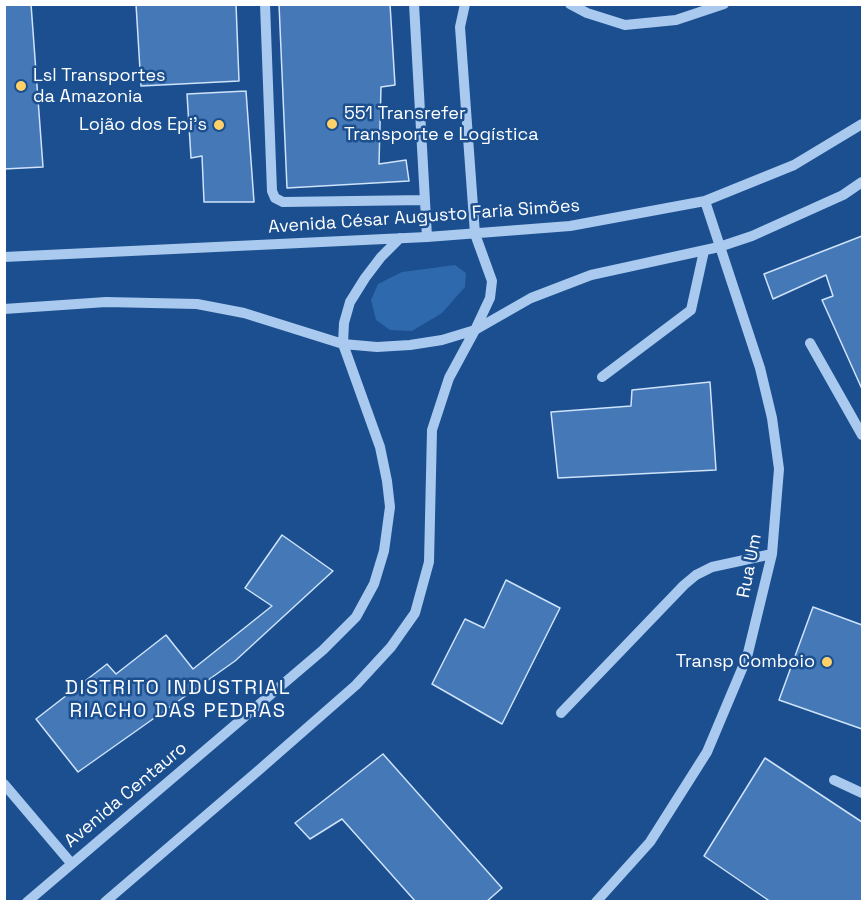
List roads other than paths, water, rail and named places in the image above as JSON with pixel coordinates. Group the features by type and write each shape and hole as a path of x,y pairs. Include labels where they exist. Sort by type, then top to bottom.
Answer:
{"street":[{"path":"265,4 272,191 275,198 283,202 425,200"},
{"path":"414,4 427,237"},
{"path":"105,902 356,685 391,647 415,614 429,561 432,430 449,378 490,297 492,281 475,234 460,27 465,4"},
{"path":"570,4 587,13 625,25 676,20 724,4"},
{"name":"Avenida César Augusto Faria Simões","path":"4,256 427,237 570,226 705,201 794,165 862,124"},
{"path":"4,309 106,302 197,304 244,313 343,344 377,347 410,345 442,340 475,330 531,298 591,275 719,247 752,236 843,195 862,182"},
{"name":"Rua Um","path":"596,902 650,842 707,752 747,657 772,554 779,469 772,418 760,368 705,201"},
{"path":"343,344 344,323 350,302 381,257 400,238"},
{"path":"602,376 691,310 704,250"},
{"path":"810,343 862,435"},
{"name":"Avenida Centauro","path":"27,902 323,650 356,617 374,584 384,551 390,507 380,447 343,344"},
{"path":"561,712 696,575 712,567 772,554"},
{"path":"834,780 862,793"},
{"path":"4,784 71,863"}],"place":[{"name":"Lsl Transportes da Amazonia","path":"21,86"},
{"name":"551 Transrefer Transporte e Logística","path":"332,124"},
{"name":"Lojão dos Epi's","path":"219,125"},
{"name":"Transp Comboio","path":"827,662"}],"district":[{"name":"DISTRITO INDUSTRIAL RIACHO DAS PEDRAS","path":"178,700"}]}
